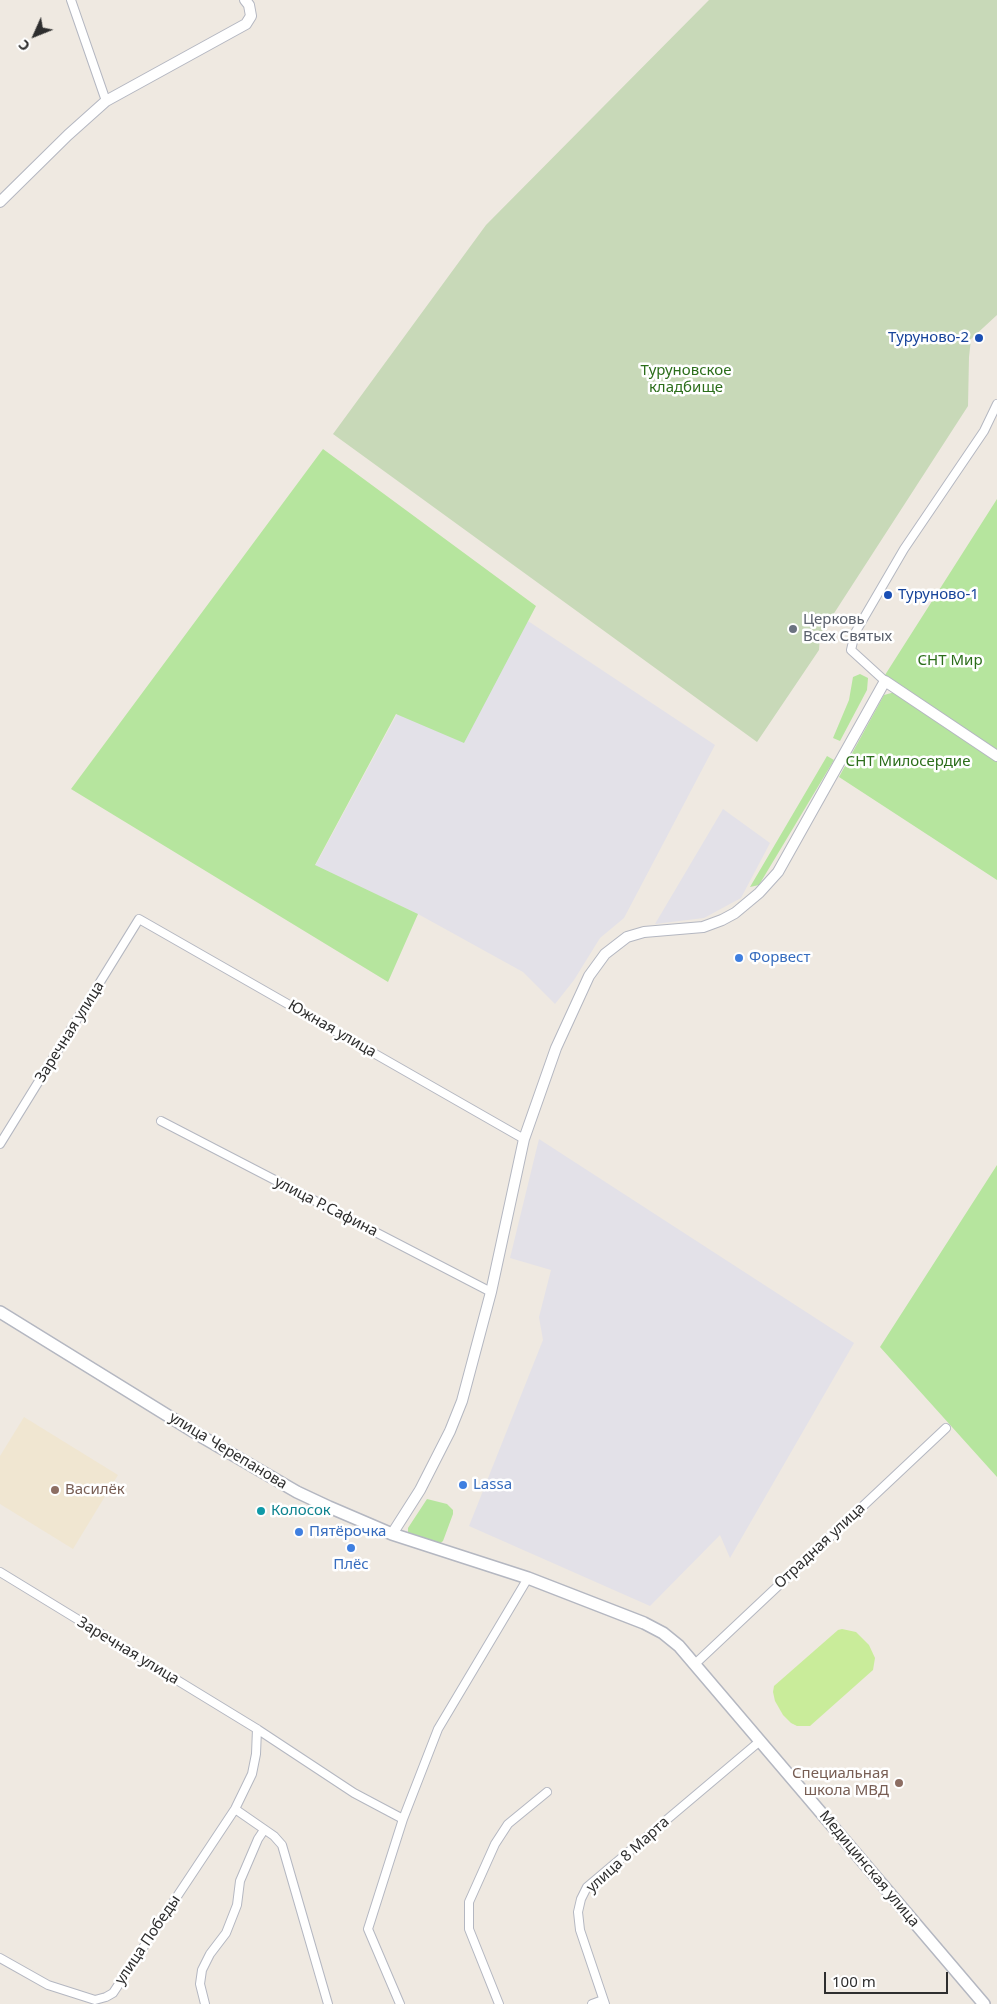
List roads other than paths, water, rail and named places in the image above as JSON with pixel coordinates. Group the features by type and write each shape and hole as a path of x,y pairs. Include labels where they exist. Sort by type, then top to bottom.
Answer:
{"main road":[{"name":"улица Черепанова","path":"0,1312 204,1438 297,1492 392,1534 528,1578 654,1627 671,1638 734,1711"},
{"name":"Медицинская улица","path":"734,1711 984,2004"}],"street":[{"path":"71,0 106,102"},
{"path":"0,202 68,135 106,102 246,24 252,16 249,5 245,0"},
{"path":"997,404 984,431 904,549 873,600 855,633 851,650 885,682 997,756"},
{"path":"392,1534 420,1490 450,1431 468,1384 491,1292 524,1139 556,1048 589,976 605,954 627,937 644,932 702,927 735,913 759,893 778,872 885,682"},
{"name":"Южная улица","path":"139,919 524,1139"},
{"name":"Заречная улица","path":"0,1144 139,919"},
{"name":"улица Р.Сафина","path":"161,1121 491,1292"},
{"name":"Отрадная улица","path":"695,1664 946,1428"},
{"name":"Заречная улица","path":"0,1572 257,1729 354,1793 403,1819"},
{"path":"400,2004 368,1929 403,1819 438,1729 528,1578"},
{"name":"улица Победы","path":"0,1958 48,1985 95,2000 106,1998 113,1993 235,1809 252,1774 256,1754 257,1729"},
{"name":"улица 8 Марта","path":"604,2002 580,1930 578,1912 586,1887 760,1741"},
{"path":"500,2004 469,1929 467,1915 469,1902 495,1844 508,1824 547,1792"},
{"path":"235,1809 274,1836 282,1845 328,2004"},
{"path":"205,2004 200,1984 202,1970 210,1954 226,1932 238,1905 240,1881 258,1839 264,1830"},
{"path":"592,2004 604,2002"}],"place":[{"name":"Туруново-2","path":"979,338"},
{"name":"Туруново-1","path":"888,595"},
{"name":"Церковь Всех Святых","path":"793,629"},
{"name":"Форвест","path":"739,958"},
{"name":"Lassa","path":"463,1485"},
{"name":"Василёк","path":"55,1490"},
{"name":"Колосок","path":"261,1511"},
{"name":"Пятёрочка","path":"299,1532"},
{"name":"Плёс","path":"351,1548"},
{"name":"Специальная школа МВД","path":"899,1783"}],"park label":[{"name":"Туруновское кладбище","path":"686,380"},
{"name":"СНТ Мир","path":"950,661"},
{"name":"СНТ Милосердие","path":"908,762"}]}
